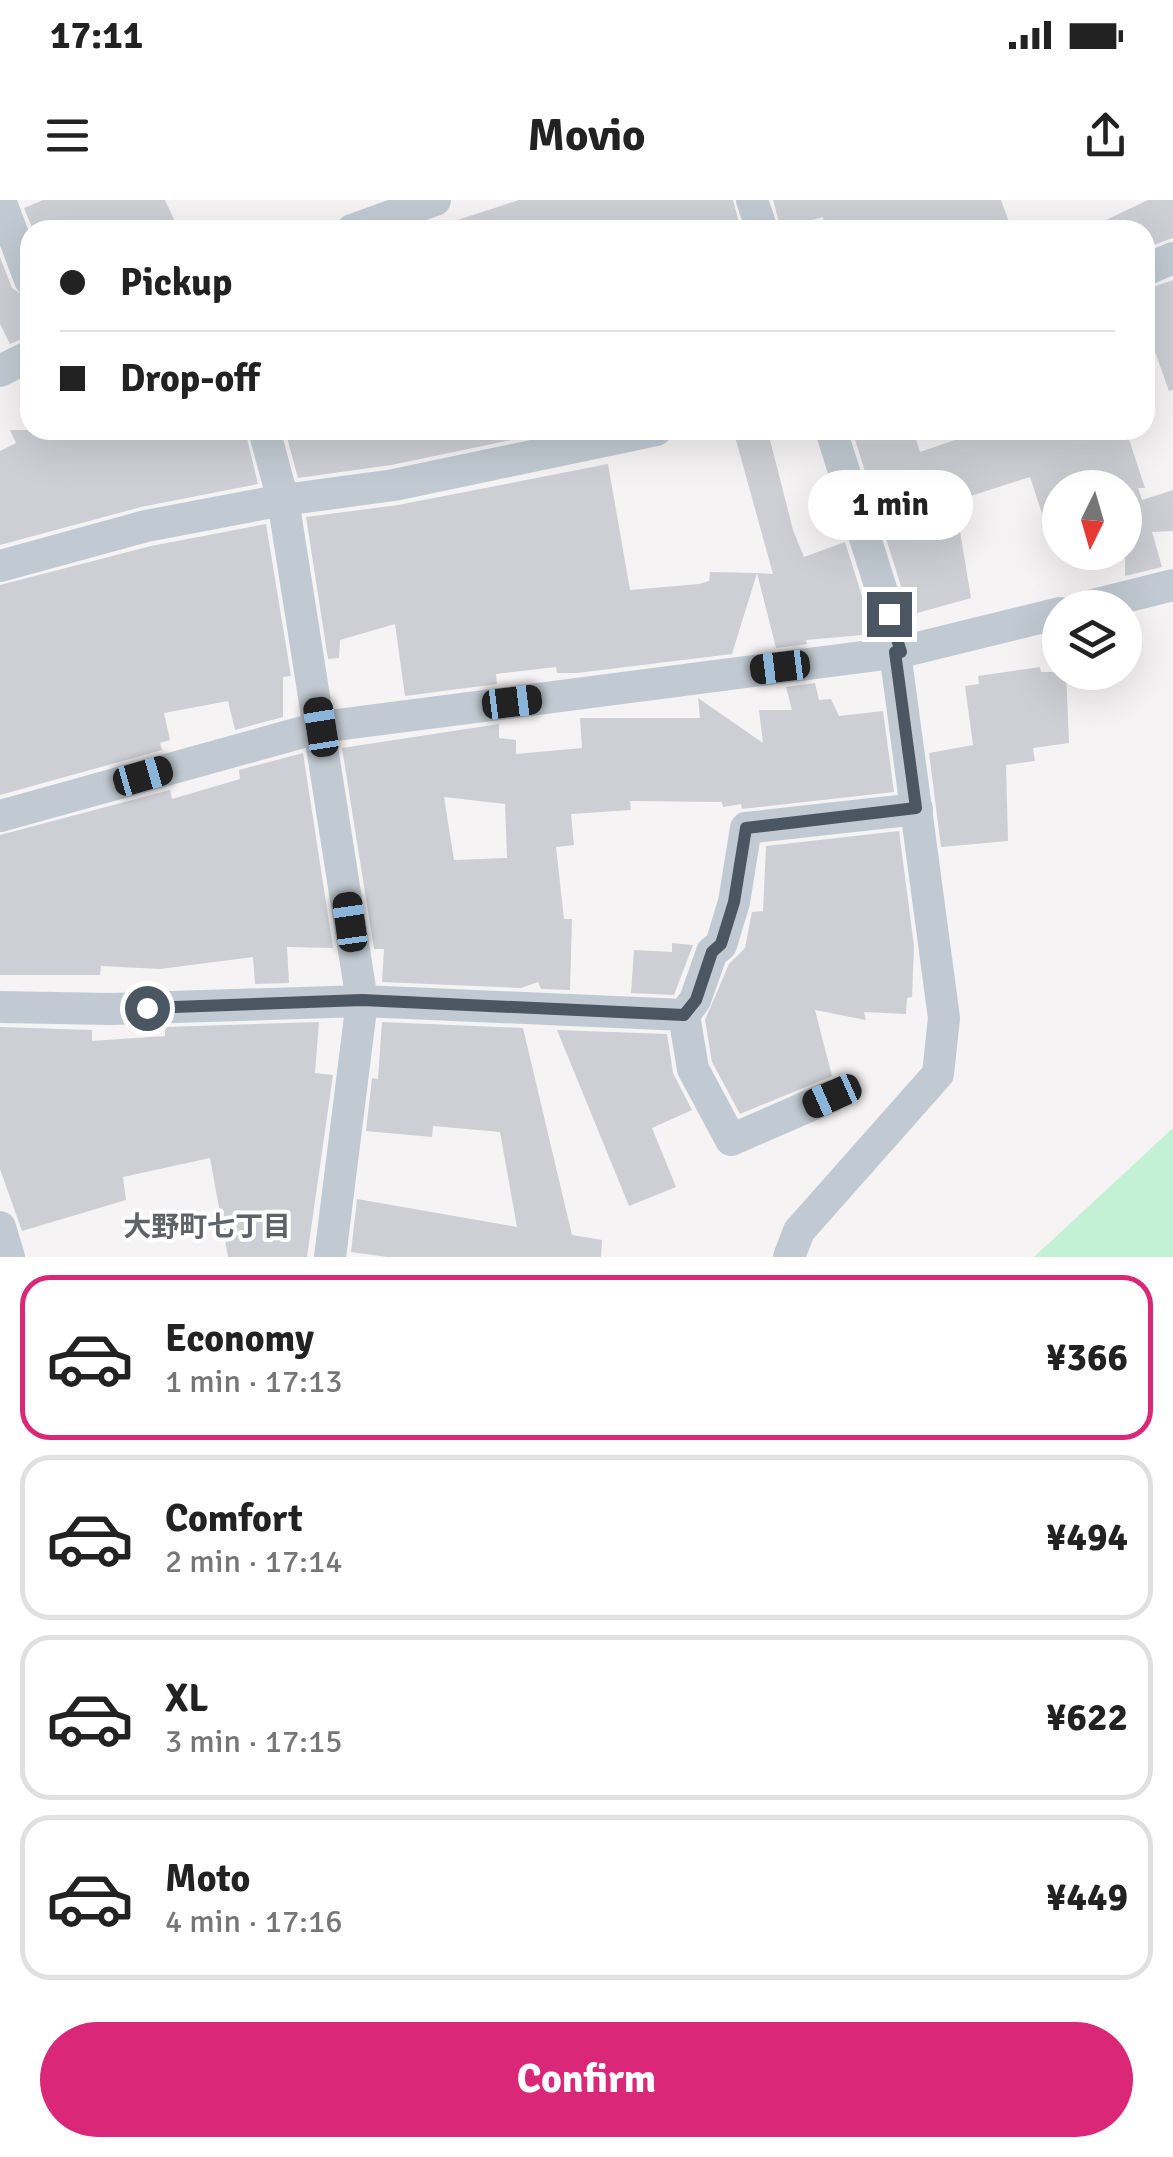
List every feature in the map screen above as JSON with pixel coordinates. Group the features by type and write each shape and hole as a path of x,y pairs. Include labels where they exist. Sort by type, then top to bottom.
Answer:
{"street":[{"path":"0,200 20,253"},
{"path":"380,220 435,200"},
{"path":"267,440 283,500 362,1000 330,1257"},
{"path":"0,566 146,526 283,500 394,485 608,440"},
{"path":"789,1257 799,1231 938,1074 944,1018 898,652 834,440"},
{"path":"1142,593 1173,585"},
{"path":"0,816 321,727 898,652 1042,617"},
{"path":"832,1096 731,1140 693,1069 684,1015 696,1000 712,952 721,944 734,902 746,828 916,808"},
{"path":"0,1007 111,1009 362,1000 684,1015"},
{"path":"0,1227 8,1257"}],"green space":[{"path":"1173,1128 1173,1257 1034,1257"}],"building":[{"path":"43,200 165,200 174,220 29,220 24,208"},
{"path":"519,200 733,200 738,220 457,220"},
{"path":"773,200 1001,200 1008,220 823,217 778,220"},
{"path":"1148,200 1173,200 1173,238 1155,244 1155,220 1106,220"},
{"path":"0,257 12,288 20,293 20,340 10,344 0,324"},
{"path":"1173,280 1173,390 1169,391 1155,352 1155,286"},
{"path":"10,430 20,430 20,440 247,440 258,484 141,507 0,545 0,451 16,443"},
{"path":"288,440 511,440 391,465 298,478"},
{"path":"736,440 770,440 793,530 804,557 845,542 874,634 806,640 807,644 776,648 757,573 773,574"},
{"path":"855,440 916,440 920,452 955,440 1129,440 1139,470 1042,470 1042,514 1030,477 955,501 971,598 910,615"},
{"path":"608,464 630,590 699,584 709,581 710,572 757,573 732,654 577,673 557,673 556,667 496,674 497,684 405,696 395,624 340,640 339,658 328,659 306,517 398,505"},
{"path":"1173,490 1173,531 1152,532 1162,567 1125,576 1125,570 1142,570 1142,500"},
{"path":"266,524 291,676 283,677 283,717 235,730 228,701 164,713 170,740 160,743 162,750 0,795 0,585 151,546"},
{"path":"1040,667 1042,690 1067,690 1069,743 1033,748 1035,761 1006,765 1008,841 941,847 929,753 973,745 965,686 979,684 978,676"},
{"path":"815,683 819,700 831,699 839,716 883,711 894,792 742,809 741,804 723,807 722,802 630,801 631,810 571,814 574,845 556,847 564,919 572,919 570,990 541,989 538,982 521,988 382,982 384,949 374,949 342,748 499,724 499,738 516,740 516,754 582,748 580,718 700,718 698,698 763,743 759,710 792,710 786,687","holes":["444,797 505,804 507,858 454,860"]},
{"path":"303,753 333,948 287,947 289,983 255,984 253,957 160,969 101,966 100,975 0,975 0,835 170,790 172,799 240,779 239,770"},
{"path":"899,831 914,946 912,997 907,998 906,1014 864,1012 866,1020 815,1010 832,1076 740,1114 712,1062 705,1020 729,964 745,948 752,912 763,911 766,846"},
{"path":"672,943 693,945 674,995 631,993 634,950 672,952"},
{"path":"319,1022 315,1073 333,1075 307,1257 228,1257 210,1158 123,1177 126,1200 22,1231 0,1169 0,1027 92,1030 92,1041 165,1036 165,1027"},
{"path":"382,1022 523,1028 572,1235 602,1240 601,1257 387,1257 351,1252 357,1199 517,1227 500,1132 433,1126 432,1137 366,1131 372,1078 378,1079"},
{"path":"557,1030 667,1034 673,1073 692,1110 652,1128 676,1187 629,1206"}],"district":[{"name":"大野町七丁目","path":"207,1227"}],"route":[{"path":"147,1008 362,1000 684,1015 696,1000 712,952 721,944 734,902 746,828 916,808 895,652 901,652 889,614"}]}
